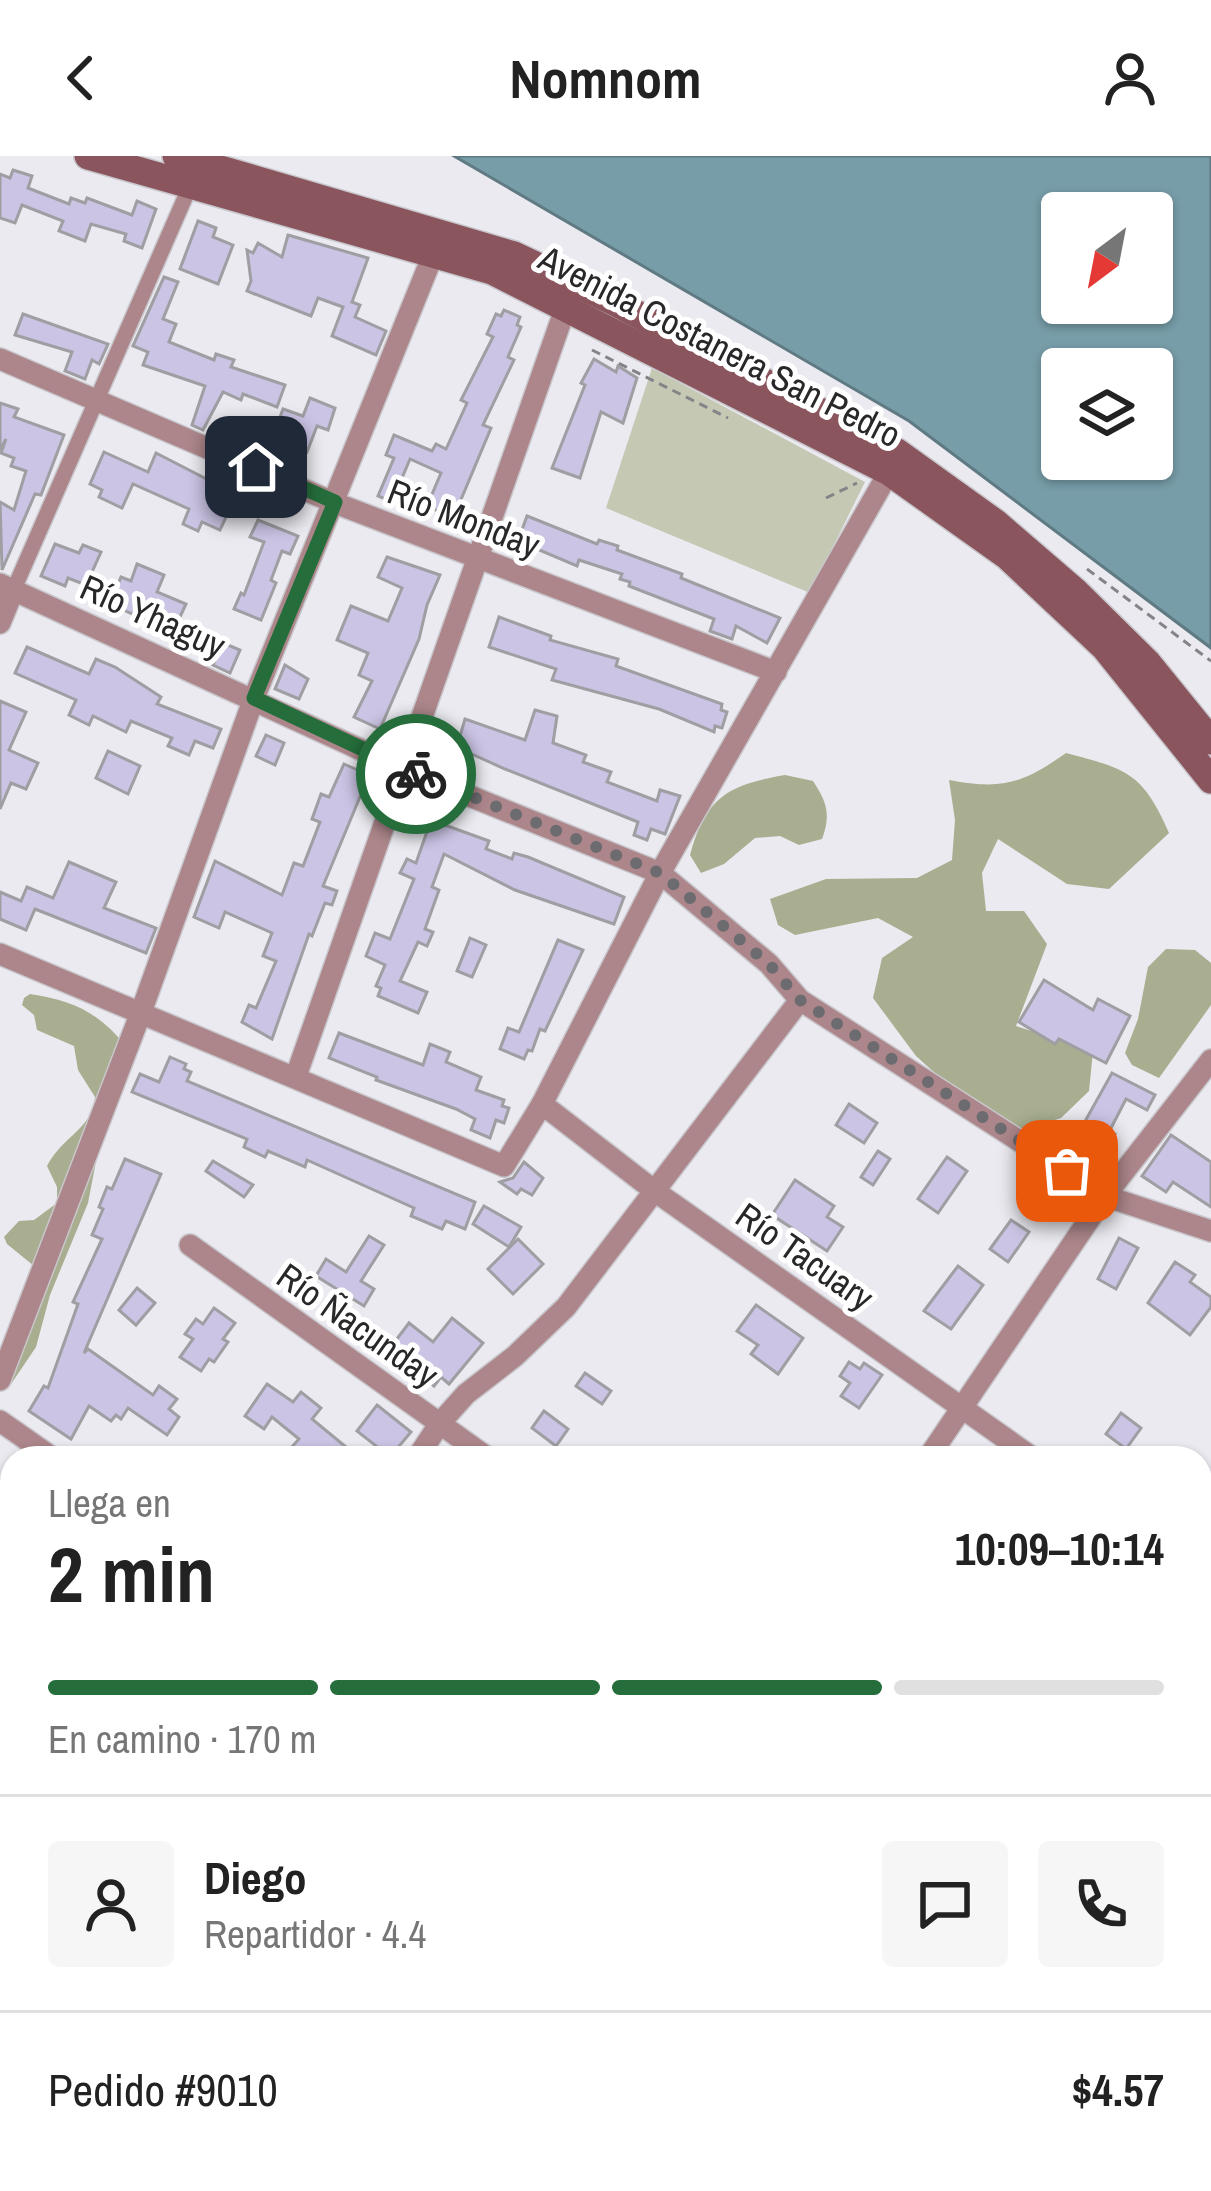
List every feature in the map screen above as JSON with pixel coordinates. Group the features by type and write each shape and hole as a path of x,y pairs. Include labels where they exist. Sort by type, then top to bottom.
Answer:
{"main road":[{"name":"Avenida Costanera San Pedro","path":"88,156 437,244"},
{"name":"Avenida Costanera San Pedro","path":"176,156 437,244 492,272 570,295 897,452 980,511 1076,592 1147,662 1211,741"},
{"name":"Avenida Costanera San Pedro","path":"570,295 889,472 1007,556 1089,633 1211,780"}],"street":[{"path":"0,623 7,586 191,184"},
{"path":"0,1379 140,1015 254,698 437,244"},
{"path":"296,1076 570,295"},
{"name":"Río Monday","path":"0,359 335,502 776,672"},
{"path":"0,954 504,1166 542,1104 660,873 889,472"},
{"name":"Río Yhaguy","path":"7,586 403,769 660,873 769,964 800,1000 1105,1196 1211,1231"},
{"path":"425,1446 466,1394 566,1307 800,1000"},
{"path":"937,1446 1105,1196 1211,1060"},
{"name":"Río Tacuary","path":"542,1104 656,1192 1017,1446"},
{"name":"Río Ñacunday","path":"190,1246 472,1446"},
{"path":"0,1420 36,1446"}],"path":[{"path":"591,350 733,421"},
{"path":"826,498 859,483 847,477"}],"green space":[{"path":"652,368 865,482 810,593 606,508"},
{"path":"1066,753 1131,776 1151,797 1169,833 1109,889 1067,884 998,839 982,873 986,911 1024,911 1047,944 1016,1026 1093,1051 1089,1091 1061,1118 1021,1131 946,1083 916,1056 873,998 882,958 913,937 878,918 795,935 778,925 770,899 826,879 917,878 952,860 955,820 949,780 1011,782"},
{"path":"785,775 813,781 818,789 827,816 822,839 799,845 780,836 755,838 724,864 701,873 690,855 712,807 734,789"},
{"path":"1166,949 1195,950 1211,963 1211,1005 1159,1078 1132,1065 1125,1053 1138,1019 1148,967"},
{"path":"30,994 86,1011 129,1050 98,1151 88,1203 50,1295 36,1347 11,1384 0,1390 39,1270 4,1237 19,1221 34,1220 57,1203 57,1187 47,1166 88,1118 95,1097 78,1070 74,1046 37,1030 34,1015 22,1005"}],"water":[{"path":"454,156 1211,156 1211,648 909,421"}],"building":[{"path":"13,170 32,176 28,188 69,204 71,198 85,203 87,198 132,215 137,201 156,209 142,248 124,241 126,234 91,224 85,241 59,231 63,221 22,205 15,223 0,218 0,174 10,178"},
{"path":"198,221 216,228 213,237 233,245 218,284 180,269"},
{"path":"288,235 368,258 352,302 360,305 355,317 386,331 376,355 332,336 343,307 318,298 311,316 247,291 251,281 247,250 253,253 258,243 282,257"},
{"path":"164,277 178,282 163,319 176,324 169,342 214,360 216,354 234,360 231,367 285,385 277,407 223,392 203,430 192,425 205,386 143,365 148,352 133,346"},
{"path":"504,310 520,317 517,325 521,327 508,357 514,360 483,425 491,428 457,509 453,507 449,516 427,506 441,473 410,459 392,502 378,496 394,458 386,455 394,435 432,451 436,444 446,449 467,403 461,400 493,337 487,334 496,314 501,316"},
{"path":"23,314 108,344 99,364 92,360 85,379 65,371 72,352 15,335"},
{"path":"594,359 637,378 623,423 601,412 580,478 552,468"},
{"path":"310,398 335,408 328,430 317,426 307,452 292,446 298,431 278,423 283,409 303,416"},
{"path":"0,403 18,409 14,417 64,435 41,495 35,494 2,570 0,502 14,510 26,471 11,466 14,458 1,453 6,439 0,450"},
{"path":"104,452 148,472 156,453 218,485 213,496 232,504 220,530 202,522 198,531 183,524 189,509 133,484 122,508 99,497 102,490 90,484"},
{"path":"527,516 597,544 599,540 618,546 617,550 780,618 767,643 736,626 732,639 710,631 714,619 629,586 630,582 620,579 622,574 579,560 577,566 518,541"},
{"path":"258,520 298,536 290,554 282,551 261,620 234,609 264,542 250,537"},
{"path":"55,544 79,553 83,545 101,552 86,585 68,578 65,586 41,576"},
{"path":"387,557 440,575 419,639 380,729 354,717 372,681 359,675 368,653 337,640 351,606 388,621 402,588 378,577"},
{"path":"137,564 164,575 157,592 186,604 173,632 110,604 121,577 131,581"},
{"path":"499,617 551,636 550,640 618,659 616,666 722,704 721,710 727,712 722,728 715,726 714,732 659,709 552,680 556,669 489,647"},
{"path":"223,643 240,650 230,673 213,665"},
{"path":"27,647 89,674 96,659 115,667 161,697 157,704 221,729 213,748 195,741 189,755 168,746 172,738 131,721 126,732 93,716 89,725 69,715 76,700 15,673"},
{"path":"285,665 308,679 299,699 275,689"},
{"path":"0,701 26,712 9,750 38,763 26,789 11,783 0,809"},
{"path":"535,710 557,716 553,743 586,755 583,762 611,772 607,782 657,801 660,790 680,796 665,834 651,829 647,840 634,835 638,822 505,769 465,751 458,743 465,719 525,740"},
{"path":"266,735 284,743 275,765 256,756"},
{"path":"108,751 140,766 128,794 96,778"},
{"path":"344,764 369,775 323,886 337,891 332,905 325,903 312,936 309,934 272,1039 242,1022 249,1005 256,1008 276,961 263,956 272,933 225,912 219,928 194,917 215,861 282,895 294,863 303,866 320,822 312,819 321,794 329,797"},
{"path":"431,820 489,841 486,849 512,859 514,853 528,857 624,897 614,924 515,890 444,854 432,887 439,890 425,929 433,932 427,946 418,942 400,981 427,992 418,1013 378,996 381,988 376,986 385,965 366,956 375,933 390,939 414,879 400,873 407,859 416,863"},
{"path":"69,862 116,882 104,908 156,928 146,953 35,909 26,930 0,919 0,892 21,901 27,887 53,898"},
{"path":"470,938 486,945 472,977 457,971"},
{"path":"558,940 583,950 545,1031 540,1029 524,1059 500,1049 508,1028 519,1032"},
{"path":"1044,980 1093,1010 1098,999 1130,1016 1106,1063 1059,1039 1055,1044 1019,1022"},
{"path":"339,1033 423,1065 430,1044 450,1052 446,1062 481,1077 476,1090 504,1100 502,1106 509,1108 504,1123 496,1120 490,1138 471,1130 475,1119 456,1109 329,1058"},
{"path":"170,1057 186,1064 184,1069 191,1072 187,1081 475,1202 465,1229 446,1221 442,1229 411,1216 414,1208 307,1160 305,1167 268,1151 265,1157 244,1147 247,1139 132,1092 140,1074 159,1082"},
{"path":"1112,1073 1155,1095 1147,1110 1126,1099 1109,1132 1115,1134 1101,1175 1072,1157 1084,1123"},
{"path":"849,1104 877,1123 864,1143 836,1125"},
{"path":"1171,1135 1211,1162 1211,1207 1173,1182 1166,1192 1142,1176"},
{"path":"878,1151 890,1159 873,1185 861,1177"},
{"path":"947,1157 967,1171 938,1213 918,1199"},
{"path":"125,1159 161,1174 84,1353 88,1349 153,1395 159,1386 177,1399 169,1409 179,1417 167,1435 128,1408 121,1419 116,1415 111,1421 89,1406 71,1439 29,1411 44,1386 48,1388 78,1304 73,1302 102,1239 92,1235 103,1209 99,1207"},
{"path":"213,1161 253,1185 244,1197 206,1171"},
{"path":"524,1162 543,1178 532,1195 521,1189 517,1194 500,1182 513,1178"},
{"path":"795,1180 834,1206 827,1217 843,1227 827,1251 772,1215"},
{"path":"484,1206 521,1227 509,1247 473,1224"},
{"path":"1011,1220 1029,1232 1008,1262 990,1249"},
{"path":"369,1236 384,1245 361,1281 374,1289 364,1306 316,1276 326,1259 346,1272"},
{"path":"1119,1238 1138,1248 1116,1289 1098,1279"},
{"path":"518,1239 543,1264 513,1294 488,1269"},
{"path":"1175,1262 1195,1275 1190,1282 1211,1297 1211,1307 1190,1335 1148,1303"},
{"path":"958,1266 983,1285 951,1329 924,1311"},
{"path":"137,1288 155,1303 136,1325 119,1310"},
{"path":"756,1305 803,1338 778,1374 751,1354 758,1345 737,1331"},
{"path":"214,1308 235,1323 214,1362 209,1359 201,1371 180,1357 193,1339 185,1334 196,1319 203,1324"},
{"path":"452,1318 483,1343 449,1384 441,1377 434,1386 390,1348 409,1323 433,1342"},
{"path":"849,1362 860,1369 864,1363 882,1375 859,1408 841,1396 850,1383 840,1376"},
{"path":"585,1373 611,1391 602,1404 576,1386"},
{"path":"267,1384 293,1402 301,1392 321,1408 312,1419 345,1446 293,1446 299,1439 272,1417 264,1429 245,1416"},
{"path":"377,1405 411,1432 399,1446 376,1446 357,1431"},
{"path":"544,1411 568,1429 556,1446 532,1428"},
{"path":"1121,1413 1141,1428 1128,1446 1106,1434"}],"way so far":[{"path":"416,774 660,873 769,964 800,1000 1067,1171"}],"route":[{"path":"256,467 335,502 254,698 416,774"}]}
